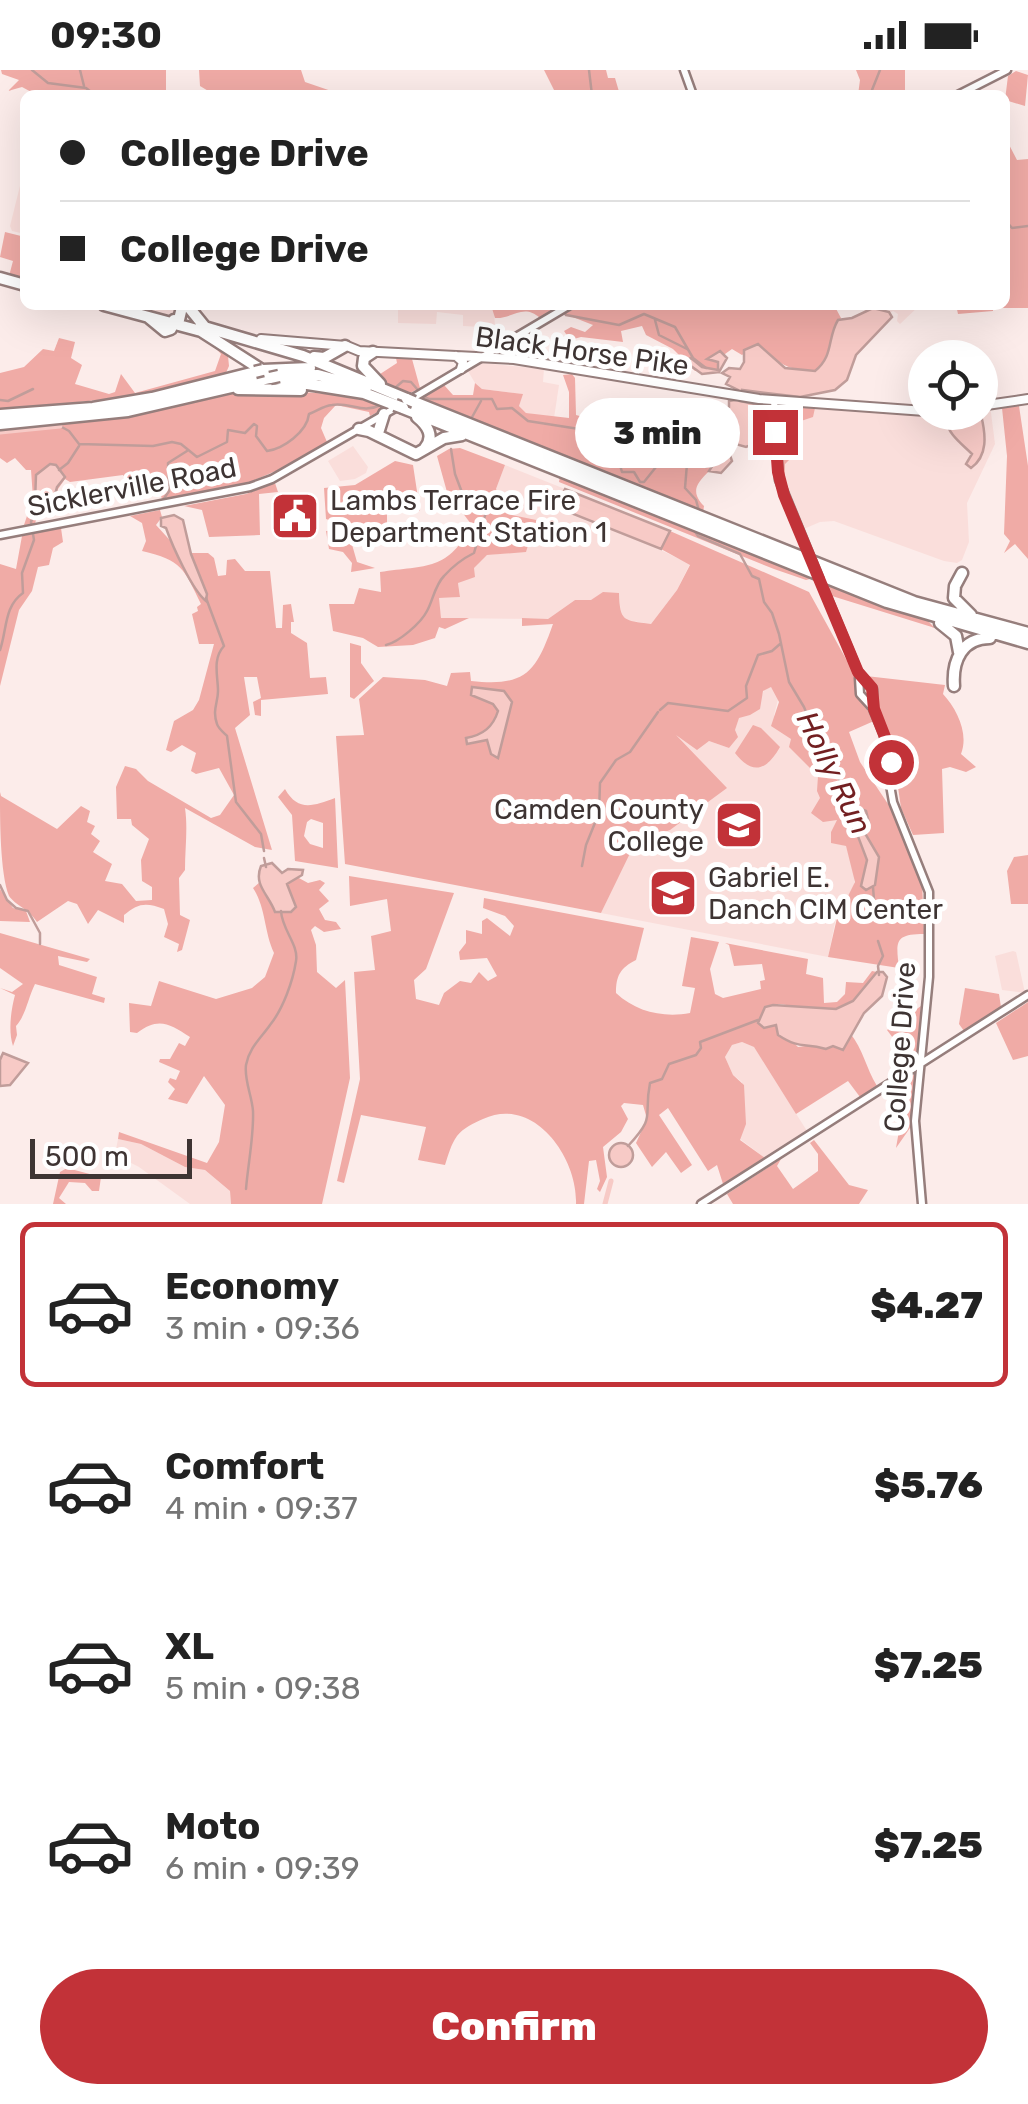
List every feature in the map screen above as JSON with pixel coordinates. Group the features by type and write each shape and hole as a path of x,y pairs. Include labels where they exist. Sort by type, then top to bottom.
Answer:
{"highway":[{"path":"124,310 147,316 165,331 176,322"},
{"path":"136,310 215,338 276,379 409,401 428,427 430,440 426,447 412,450 367,429"},
{"name":"Black Horse Pike","path":"176,322 181,310"},
{"name":"Black Horse Pike","path":"191,310 205,327 244,337"},
{"path":"244,337 383,390 654,508"},
{"path":"152,398 226,374 231,364 229,354 215,338"},
{"path":"290,352 324,358 346,346"},
{"path":"381,351 364,358 365,371 385,387 525,457"},
{"path":"207,394 289,367 320,370 383,390"},
{"path":"0,415 93,408 267,374 336,378 409,401 896,594 1000,626"},
{"path":"0,424 113,414 240,389 344,390"},
{"path":"367,429 384,414"},
{"path":"367,429 416,454 444,438 461,435 944,625 958,639 951,685 960,652 967,642 983,638 1027,640"},
{"path":"896,594 941,600 953,589 959,573 954,592 957,604 968,614 1027,640"},
{"path":"912,611 1027,640"}],"main road":[{"path":"968,90 1007,70"},
{"path":"384,414 562,310"},
{"name":"Black Horse Pike","path":"244,337 346,346 351,350 484,355 752,398 908,410"},
{"name":"Black Horse Pike","path":"418,352 484,355"},
{"path":"456,356 463,362 461,369"},
{"path":"998,403 1028,399"},
{"path":"774,400 779,480 858,672 861,694"},
{"name":"Sicklerville Road","path":"0,535 250,487 367,429"},
{"path":"858,672 868,684 861,694"},
{"name":"College Drive","path":"868,684 884,735 892,802 929,888 928,977 915,1139 922,1204"},
{"path":"861,694 872,695"},
{"name":"College Drive","path":"861,694 874,709"},
{"path":"701,1204 1028,995"},
{"path":"921,1051 926,1057 935,1055"},
{"path":"902,1077 913,1074 918,1082"}],"shaded area":[{"path":"1,70 166,70 166,90 22,87 8,91 19,80 2,74"},
{"path":"199,70 301,70 305,82 328,90 207,90 200,86"},
{"path":"544,70 606,70 608,78 615,78 619,90 554,90"},
{"path":"856,70 905,70 905,90 859,90"},
{"path":"1016,71 1028,75 1025,106 1010,102 1008,76"},
{"path":"1010,147 1017,160 1028,159 1028,308 1010,308"},
{"path":"20,186 20,233 10,226"},
{"path":"5,232 20,236 20,279 9,276 13,261 0,257"},
{"path":"140,310 184,310 179,320"},
{"path":"190,310 202,310 198,322"},
{"path":"398,310 494,310 495,328 463,326 463,315 437,312 436,324 398,323"},
{"path":"493,310 553,310 540,318 523,312 495,318"},
{"path":"572,310 837,310 841,318 833,329 832,349 818,370 784,365 756,344 742,355 732,349 725,354 721,371 695,371 673,349 646,335 642,326 621,331 623,342 581,337 570,340 564,331 571,327 585,332 593,325 565,314"},
{"path":"869,310 889,312 892,317 856,355 847,380 835,390 800,397 742,390 740,401 769,407 770,437 746,447 725,441 732,461 721,473 709,471 716,460 706,467 693,465 698,457 717,456 712,443 729,401 736,400 738,390 726,384 730,377 722,373 729,368 740,369 744,350 758,344 785,368 815,371 828,353 838,320"},
{"path":"880,310 915,310 900,324 898,314"},
{"path":"957,310 993,310 993,311 958,314"},
{"path":"59,338 75,342 71,358 82,365 75,384 109,394 115,392 121,374 135,393 215,371 221,354 210,342 228,356 229,366 225,375 137,396 0,410 0,373 24,367 43,349 54,351"},
{"path":"720,351 727,358 719,372 702,374 684,361 691,358 702,367 718,370 718,362 707,359"},
{"path":"396,358 412,359 420,388 410,393 374,378 397,363"},
{"path":"483,363 544,369 543,382 559,385 554,418 526,413 519,406 522,394 482,389 468,371"},
{"path":"572,374 576,415 587,418 589,425 598,423 605,407 600,421 606,429 615,428 640,437 653,426 685,423 681,447 714,448 717,462 696,493 704,506 703,513 422,398 444,385 453,395 473,395 475,383 482,389 523,394 519,406 526,413 569,418 569,392 563,375"},
{"path":"241,390 333,395 387,407 370,416 369,412 336,405 321,428 327,442 243,485 162,500 160,490 138,494 123,475 70,482 65,479 51,509 38,511 35,524 24,525 33,498 31,470 15,458 7,463 0,458 0,429 136,415"},
{"path":"774,400 908,411 908,430 993,430 995,444 967,503 969,542 957,563 834,521 799,531 784,495"},
{"path":"774,400 835,405 815,408 813,417 798,422 791,449 794,455 785,464 782,488"},
{"path":"1019,406 1028,466 1028,559 1015,544 1004,553 1010,541 1004,534 1007,456 1002,408"},
{"path":"950,430 984,430 980,457 971,468 966,464 972,454"},
{"path":"353,446 368,467 366,473 340,481 328,461"},
{"path":"460,448 505,465 496,489 512,515 541,521 526,552 487,555 474,568 475,577 458,583 460,597 439,598 441,618 469,618 445,629 439,627 435,638 413,645 378,647 363,638 333,631 329,604 354,604 359,588 381,592 380,572 435,563 463,539 471,524 447,492 437,456"},
{"path":"395,461 413,465 420,511 387,511 387,531 362,531 326,519 324,488 355,485"},
{"path":"50,464 56,465 65,477 48,508 45,500 35,502 36,475"},
{"path":"505,465 565,489 557,506 690,564 677,590 651,624 621,617 619,593 575,600 548,619 441,618 438,598 460,597 458,583 487,555 526,551 540,522 512,515 496,489"},
{"path":"560,476 814,578 806,580 774,569 559,482"},
{"path":"275,483 278,492 259,494 260,535 209,537 202,510 184,506 246,494"},
{"path":"565,489 670,531 661,549 556,507"},
{"path":"160,510 162,517 156,525 177,548 198,594 207,594 191,553 208,553 214,558 218,576 226,575 227,560 235,559 245,571 270,571 276,628 282,628 283,605 291,604 291,633 307,643 310,678 326,677 328,694 261,700 261,716 255,715 253,702 261,698 257,677 244,677 250,715 235,728 272,850 255,847 185,808 180,915 190,920 182,950 177,952 179,944 164,937 168,924 164,909 152,905 134,908 124,915 124,923 98,910 88,924 77,904 68,901 37,922 9,896 0,831 0,792 57,829 81,806 90,811 87,822 95,826 91,834 100,841 93,852 112,864 105,881 122,884 136,901 152,900 152,887 142,881 141,860 149,839 132,825 131,819 117,819 116,787 125,766 136,769 148,781 211,818 220,815 234,795 219,768 196,774 191,771 196,753 182,745 171,752 166,750 174,721 193,710 199,700 214,644 199,644 192,614 201,604 185,574 174,562 142,551 146,541 142,523 130,516"},
{"path":"174,515 183,520 206,601 189,578 166,528 161,526 161,518"},
{"path":"61,528 63,542 53,548 49,565 38,567 32,591 19,610 0,686 0,564 16,569 22,536"},
{"path":"326,531 349,534 357,562 375,568 351,572 352,563 343,552 329,549"},
{"path":"670,531 809,592 857,679 855,693 874,721 849,732 860,762 892,810 922,879 924,934 899,941 899,968 828,957 837,918 855,882 846,846 831,843 837,820 823,822 811,813 820,798 818,776 789,747 791,739 771,726 779,702 771,687 763,691 760,709 739,718 735,730 738,737 729,748 709,741 697,750 676,735 727,788 670,830 635,843 601,913 345,864 336,736 364,735 359,699 383,677 447,686 451,673 470,672 471,681 517,678 534,665 553,624 522,626 522,618 548,619 575,600 591,600 603,592 619,593 625,618 651,624 690,565 661,549"},
{"path":"827,585 928,621 935,628 832,596"},
{"path":"350,643 361,646 361,663 374,681 354,699 350,697"},
{"path":"866,676 945,685 943,694 963,730 961,754 976,767 966,772 942,769 944,833 913,835 901,808 891,738"},
{"path":"472,687 504,691 512,702 498,758 491,754 487,740 467,744 466,738 486,729 498,711 493,704 471,695"},
{"name":"Camden County College","path":"771,687 779,696 774,715 791,739 790,747 818,776 838,820 831,832 831,842 846,846 855,876 836,918 828,957 601,913 634,843 670,731 729,748 739,717 765,688"},
{"path":"753,725 780,747 770,761 759,767 748,765 735,753"},
{"path":"285,789 301,804 313,805 335,798 338,868 295,861 292,815 278,797","holes":["311,819 323,823 323,848 310,844 304,836"]},
{"path":"866,811 869,823 863,830 879,857 875,885 866,890 861,886 867,860 851,818 852,813"},
{"path":"1028,855 1028,904 1011,904 1007,871 1014,857"},
{"path":"272,863 282,873 288,869 303,870 302,875 287,884 296,907 291,912 275,912 260,884 261,866"},
{"path":"349,876 454,893 426,969 414,980 416,999 439,1005 444,993 460,981 471,983 479,972 488,981 497,976 487,958 460,960 466,930 482,934 482,921 487,918 510,936 514,926 505,916 483,908 484,898 644,928 636,960 620,973 616,993 632,1005 660,1014 690,1013 695,988 682,986 691,937 719,942 710,969 715,994 723,998 761,989 760,981 765,980 762,964 734,966 725,943 808,959 806,974 823,978 824,1003 837,1002 845,994 846,982 863,983 872,971 882,973 845,1006 816,1009 778,1004 776,1025 798,1047 833,1046 842,1050 850,1033 877,1086 860,1097 848,1081 796,1114 754,1047 742,1042 732,1045 725,1057 733,1075 744,1085 746,1124 740,1140 765,1158 723,1184 717,1165 708,1171 668,1108 659,1115 692,1165 681,1173 666,1152 652,1167 636,1143 647,1119 643,1105 624,1103 621,1106 628,1119 621,1132 603,1147 607,1177 600,1192 596,1160 589,1161 584,1204 576,1204 569,1168 549,1135 535,1123 502,1114 462,1131 445,1165 418,1160 426,1127 361,1115 344,1183 337,1181 360,1079 354,972 375,970 371,936 391,931 387,899 350,906"},
{"path":"297,877 308,883 325,883 319,890 329,901 319,909 325,920 336,922 341,929 324,932 315,926 311,930 317,972 336,988 345,980 350,1078 322,1204 231,1204 230,1191 205,1170 185,1167 141,1144 118,1139 119,1132 207,1163 219,1142 225,1105 204,1076 187,1104 168,1099 175,1089 168,1082 170,1078 176,1080 180,1071 159,1062 160,1059 170,1059 179,1043 185,1046 190,1037 163,1024 130,1032 129,1003 151,1006 159,981 216,999 252,988 265,977 274,953 253,888 261,881 276,912 291,912 295,908 286,888"},
{"path":"0,889 13,908 26,911 30,922 0,921"},
{"path":"0,933 90,959 87,962 58,956 59,965 97,977 92,994 105,998 104,1003 35,984 16,1026 13,1046 11,1020 15,995 0,988 12,992 23,984 0,968"},
{"path":"1013,951 1025,993 1002,990 995,956"},
{"path":"877,972 887,977 882,996 864,1013 843,1050 792,1043 778,1035 776,1025 764,1028 758,1023 765,1007 773,1005 836,1009 853,1001"},
{"path":"965,988 999,994 1001,1007 964,1031 959,1024"},
{"path":"1028,1002 1028,1056 1013,1060 996,1023"},
{"path":"921,1006 916,1062 911,1065 900,1057 902,1050 887,1030"},
{"path":"742,1042 754,1047 807,1131 765,1158 740,1139 742,1082 733,1075 725,1057 732,1045"},
{"path":"3,1053 28,1063 10,1085 0,1086 0,1060"},
{"path":"915,1074 910,1128 896,1148 900,1125 896,1118 906,1099 901,1083"},
{"path":"118,1139 141,1144 185,1167 205,1170 230,1191 231,1204 190,1204 139,1167 115,1155"},
{"path":"814,1140 849,1185 868,1190 859,1204 733,1204 727,1194 781,1159 777,1166 793,1189 818,1171 818,1154 810,1143"},
{"path":"621,1143 633,1155 621,1167 609,1155"},
{"path":"67,1168 101,1177 99,1191 92,1191 85,1183 69,1182 59,1198 66,1204 53,1204 60,1172"}],"waterway":[{"path":"32,70 48,83 89,90"},
{"path":"80,70 84,86"},
{"path":"589,70 591,90"},
{"path":"872,90 880,70"},
{"path":"1010,226 1028,226"},
{"path":"563,310 566,315 619,325 644,314 675,327 693,358 706,368"},
{"path":"655,320 659,335 687,349"},
{"path":"396,387 403,381 411,382 429,399 492,399 497,409 512,408 528,421 592,434 616,452 622,472 634,472 640,482 656,467"},
{"path":"0,400 8,401 33,389"},
{"path":"471,419 481,401"},
{"path":"79,444 153,446 172,442 197,457 227,442 228,430 245,433 254,424 256,436 267,451 293,438 304,427 309,414 323,407 381,405"},
{"path":"60,426 79,444"},
{"path":"0,432 60,426"},
{"path":"59,470 79,446"},
{"path":"386,645 420,621 441,580 474,553 489,502 463,495 451,449"},
{"path":"163,500 169,491 168,463 187,451"},
{"path":"662,462 673,455 690,463"},
{"name":"Holly Run","path":"687,464 685,488 696,500 699,511"},
{"path":"0,650 9,611 23,593 22,573 34,540 31,522 38,502"},
{"name":"Holly Run","path":"694,530 698,536 740,554 752,576 759,579 764,602 779,634 789,682 820,746 830,754 840,782 851,795"},
{"path":"206,598 224,646 217,662 216,719 227,736 236,802 261,834 264,851"},
{"path":"660,710 668,703 728,711 747,698 746,686 758,655 780,644"},
{"path":"582,866 599,813 600,783 616,760 630,752 658,712"},
{"path":"264,858 266,867"},
{"path":"0,885 7,900 28,911 40,933 40,944"},
{"name":"Holly Run","path":"873,887 875,913"},
{"path":"246,1189 253,1121 246,1065 283,1003 296,961 281,911"},
{"name":"Holly Run","path":"878,941 883,956 879,975"},
{"name":"Holly Run","path":"628,1146 646,1122 650,1083 662,1079 669,1064 696,1055 700,1042 758,1020"},
{"name":"Holly Run","path":"605,1204 611,1181"}],"place":[{"name":"Lambs Terrace Fire Department Station 1","path":"295,516"},
{"name":"Camden County College","path":"739,825"},
{"name":"Gabriel E. Danch CIM Center","path":"673,893"}],"route":[{"path":"775,432 784,495 858,672 872,688 874,709 892,755 891,762"}]}
